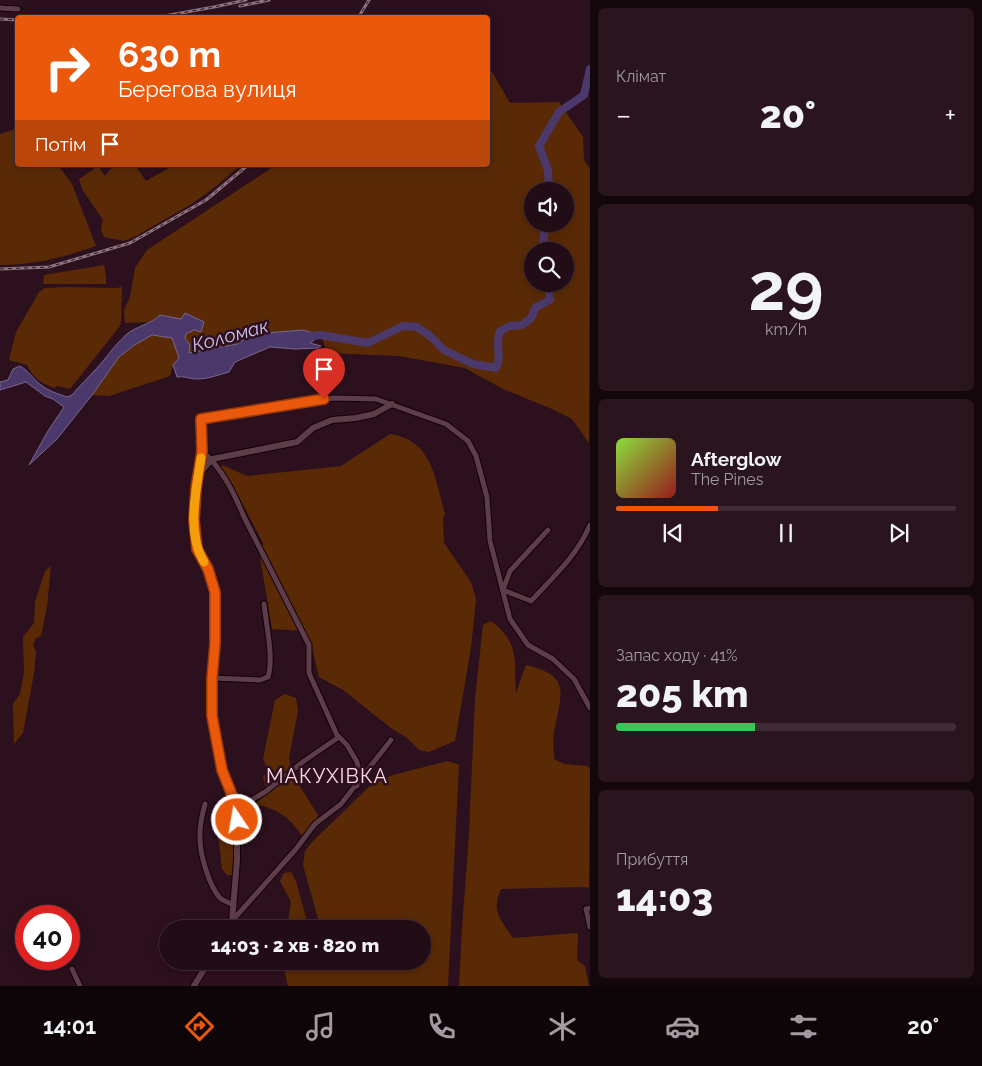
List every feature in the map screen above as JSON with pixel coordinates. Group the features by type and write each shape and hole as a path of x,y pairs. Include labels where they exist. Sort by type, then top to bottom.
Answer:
{"street":[{"path":"0,8 18,9"},
{"path":"232,920 237,860 237,818 232,795 222,770 212,716 212,678 216,638 215,592 208,569 197,549 194,520 196,488 202,451 201,419 334,398 376,399 446,424 468,441 476,456 485,490 490,541 510,620 528,645 553,660 574,679 590,708"},
{"path":"199,474 212,459 297,442 313,428 332,420 374,414 392,404"},
{"path":"202,451 212,459 236,496 244,516 309,646 309,673 327,716 357,762 359,770 356,786"},
{"path":"503,590 531,601 574,555 583,542 590,525"},
{"path":"503,590 510,571 548,530"},
{"path":"212,678 260,680 268,677 269,650 264,604"},
{"path":"237,818 248,802 265,792 304,761 339,737"},
{"path":"232,920 316,824 341,804 391,740"},
{"path":"205,804 200,831 204,863 217,894 224,901 234,904"},
{"path":"588,908 590,926"},
{"path":"72,970 80,986"},
{"path":"194,986 204,970"}],"shaded area":[{"path":"490,68 510,103 559,102 583,137 584,160 590,169 589,443 572,419 503,389 465,368 399,356 327,353 321,335 306,331 266,333 248,337 238,344 189,353 185,338 186,334 194,330 181,319 160,315 151,322 125,323 124,310 130,297 135,268 147,250 273,167 490,167"},
{"path":"15,129 15,167 59,167 72,184 96,246 49,260 25,264 0,265 0,134"},
{"path":"97,167 99,167 105,176 112,167 136,167 146,181 170,167 239,167 190,205 124,241 104,237 101,230 103,220 82,189 79,179"},
{"path":"104,265 106,284 43,284 44,275"},
{"path":"122,287 120,326 70,389 57,386 54,388 45,384 35,377 27,365 9,360 16,332 39,292 45,288"},
{"name":"Коломак","path":"185,313 204,322 201,332 194,330 186,334 185,338 190,345 189,353 237,344 248,337 266,333 303,330 321,335 310,343 321,346 318,348 295,349 270,347 235,362 229,372 209,378 194,379 177,377 173,365 179,358 172,338 152,335 119,357 57,439 29,465 64,407 26,382 0,390 0,382 8,380 13,369 20,366 44,387 67,397 72,395 127,334 160,315 181,319"},
{"path":"152,335 172,337 179,358 173,365 170,376 109,396 92,395 119,357"},
{"path":"390,434 415,444 430,463 445,514 443,519 444,543 471,582 476,599 471,648 455,741 429,752 419,750 407,738 391,728 343,690 319,677 313,652 305,631 272,629 260,557 263,543 239,497 218,473 222,465 247,476 341,466"},
{"path":"51,566 47,607 41,636 36,638 33,645 36,652 34,673 23,733 14,744 13,704 20,694 24,672 23,637 34,623 35,602 45,571"},
{"path":"491,621 507,637 514,653 516,693 526,665 550,674 560,687 560,704 554,735 554,759 564,764 587,766 590,768 589,888 501,889 497,903 498,915 513,938 578,933 577,960 585,966 589,986 459,986 475,699 483,625"},
{"path":"285,694 296,698 298,711 289,758 291,770 266,789 263,776 269,772 263,759 275,700"},
{"path":"448,761 459,765 448,986 288,986 284,970 431,970 431,920 318,920 303,865 305,851 313,841 371,785 393,775"},
{"path":"292,774 318,815 303,837 283,815 255,804"},
{"path":"234,823 233,875 227,875 222,869 218,832 222,827"},
{"path":"291,872 296,881 307,920 288,920 291,902 280,881 284,873"}],"waterway":[{"name":"Коломак","path":"549,182 548,170 539,146 559,112 584,95 590,69"},
{"name":"Коломак","path":"543,242 545,232"},
{"name":"Коломак","path":"312,336 320,335 368,343 403,326 417,327 429,335 444,350 473,364 496,368 499,359 498,337 500,331 510,326 522,325 531,318 536,307 550,300 549,292"}],"railway":[{"path":"170,15 246,0"},
{"path":"240,6 269,0"},
{"path":"360,15 369,0"},
{"path":"0,19 15,20"},
{"path":"0,269 49,267 130,243 206,200 246,167"}],"slow traffic":[{"path":"201,458 196,488 194,520 197,549 204,562"}],"district":[{"name":"МАКУХІВКА","path":"327,776"}],"route":[{"path":"237,820 232,795 222,770 212,716 212,678 216,632 215,592 208,569 197,549 194,520 196,488 202,451 201,419 324,399"}]}
